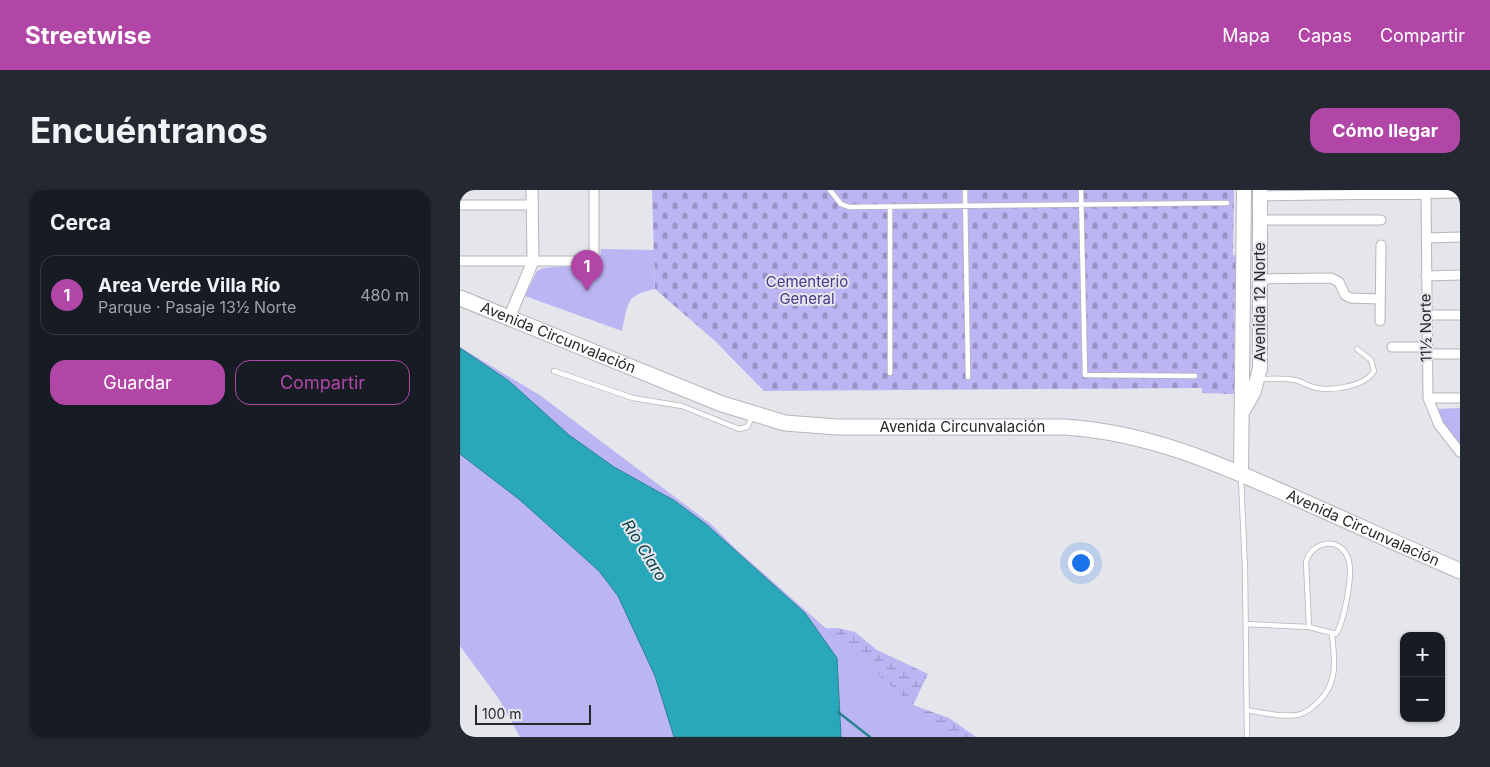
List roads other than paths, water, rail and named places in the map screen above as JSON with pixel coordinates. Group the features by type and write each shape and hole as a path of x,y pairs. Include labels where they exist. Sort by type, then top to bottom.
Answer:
{"main road":[{"name":"Avenida 12 Norte","path":"1241,474 1244,190"},
{"name":"Avenida 12 Norte","path":"1243,410 1254,391 1258,379 1261,309 1260,193"},
{"name":"Avenida Circunvalación","path":"460,298 604,358 753,414 785,423 815,427 1048,426 1103,430 1178,448 1460,571"},
{"path":"1244,308 1261,309"}],"street":[{"path":"509,318 533,261 532,190"},
{"path":"460,261 588,262 592,260 594,254 594,190"},
{"path":"1260,193 1460,193"},
{"name":"11½ Norte","path":"1426,194 1426,350 1428,398 1439,425 1460,452"},
{"path":"460,205 533,205"},
{"path":"1261,220 1382,220"},
{"path":"1426,238 1460,237"},
{"path":"1380,321 1381,245"},
{"path":"1426,276 1460,275"},
{"path":"1261,279 1334,279 1339,282 1345,295 1350,298 1380,299"},
{"path":"1426,315 1460,314"},
{"path":"1392,347 1460,354"},
{"path":"1428,398 1460,398"}],"lane":[{"path":"830,190 844,206 965,207 1227,203"},
{"path":"965,190 968,378"},
{"path":"1082,190 1085,375 1195,376"},
{"path":"890,207 890,373"},
{"path":"1258,379 1295,380 1308,386 1326,390 1362,382 1372,376 1374,371 1370,360 1357,349"},
{"path":"554,371 633,398 682,406 739,428 747,427 753,414"},
{"path":"1241,474 1246,624 1247,737"},
{"path":"1246,624 1309,627 1332,635 1336,634 1342,621 1349,570 1348,559 1338,545 1331,543 1316,546 1308,554 1306,562 1309,627"},
{"path":"1247,710 1271,714 1298,715 1310,710 1323,699 1332,682 1335,666 1332,635"}],"water":[{"name":"Río Claro","path":"460,348 509,381 569,435 614,467 675,501 707,525 805,613 837,658 841,737 674,737 655,676 618,596 599,571 520,500 460,454"}],"waterway":[{"path":"838,712 870,737"}],"place":[{"name":"Area Verde Villa Río","path":"587,291"}],"park label":[{"name":"Cementerio General","path":"807,290"}]}
